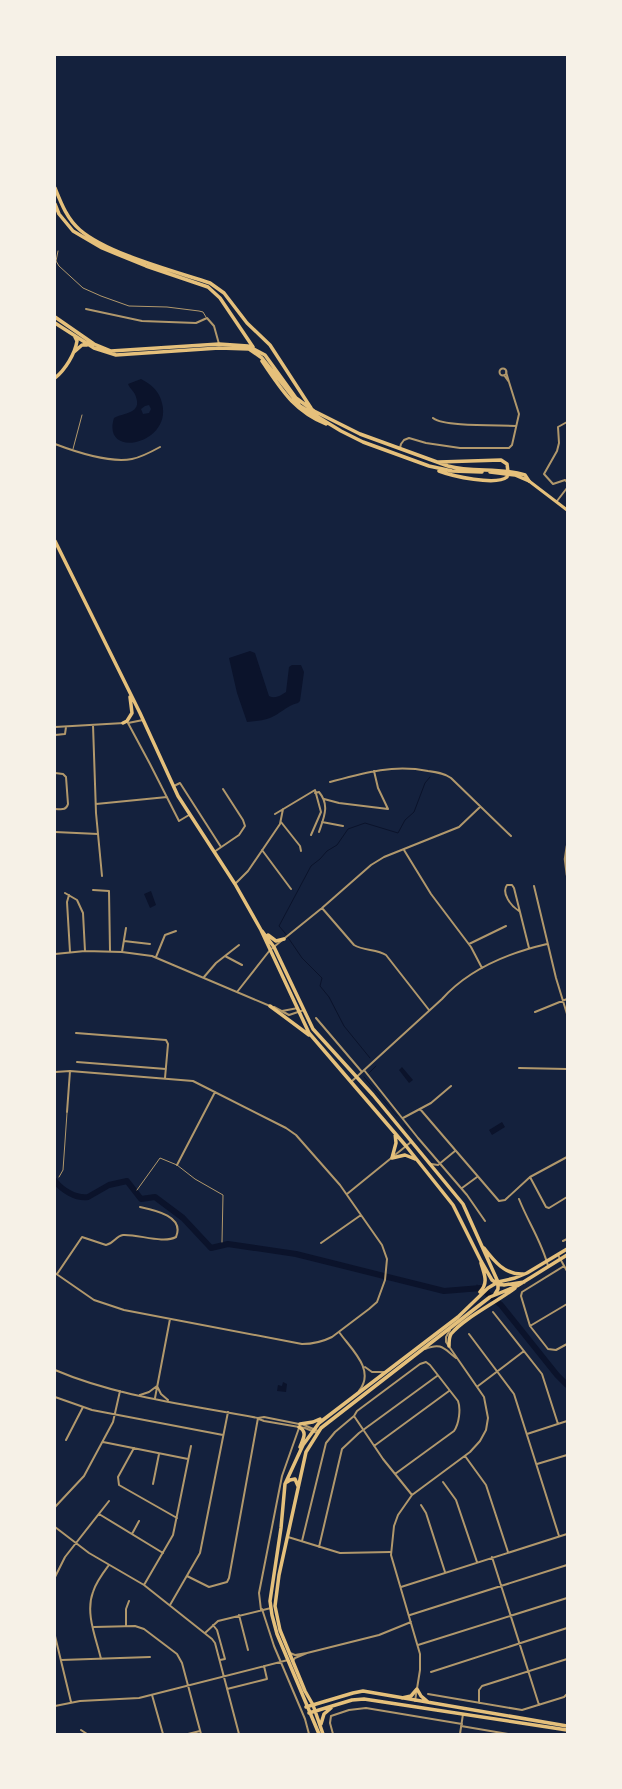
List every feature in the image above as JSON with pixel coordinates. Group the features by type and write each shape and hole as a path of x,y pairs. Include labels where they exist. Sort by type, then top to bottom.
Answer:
{"main road":[{"path":"55,188 70,220 88,236 106,246 130,256 217,286 247,323 276,352 307,404 314,411"},
{"path":"55,204 60,214 73,231 102,248 146,266 208,287 220,298 291,402 314,419 363,442 452,475 499,481 505,479 508,475 507,464 501,460 438,463"},
{"path":"55,318 94,344 111,351 219,344 242,345 259,351 270,361 296,398 314,411 360,434 438,463 459,468 519,472 525,475 529,481"},
{"path":"55,323 94,348"},
{"path":"55,378 62,372 73,353 77,341 72,334"},
{"path":"73,353 84,344 110,354 122,355 219,348 248,349 256,353 267,363 300,406 341,431"},
{"path":"430,466 452,471 507,474 529,481 567,510"},
{"path":"55,541 143,720 173,787 235,884 261,930 270,950 313,1030 437,1172 462,1204 498,1283 493,1295"},
{"path":"123,723 130,717 133,711 129,691"},
{"path":"261,930 276,941 284,939"},
{"path":"265,933 274,947 301,1009 307,1029 406,1146 455,1207 481,1261 486,1280 486,1287"},
{"path":"270,1006 297,1025 316,1041"},
{"path":"393,1131 396,1143 392,1158 405,1155 417,1160"},
{"path":"482,1246 493,1260 504,1269 516,1274 527,1274"},
{"path":"295,1463 313,1429 328,1415 391,1369 468,1307 486,1287 527,1274 567,1249"},
{"path":"449,1346 452,1332 472,1317 498,1301 517,1286 567,1255"},
{"path":"481,1261 498,1283 506,1285 524,1282"},
{"path":"319,1734 306,1707 290,1661 289,1652 280,1630 275,1606 279,1575 306,1452 317,1432 493,1295 517,1286"},
{"path":"300,1425 313,1422 328,1415"},
{"path":"300,1425 304,1429 305,1434 286,1484 270,1601 277,1634 313,1704 323,1734"},
{"path":"286,1484 290,1480 295,1480 298,1484 297,1493"},
{"path":"401,1698 411,1696 417,1689 424,1700 432,1704"},
{"path":"306,1707 363,1692 567,1726"},
{"path":"309,1713 358,1699 567,1730"},
{"path":"399,1705 412,1704 415,1701"},
{"path":"415,1701 417,1705 431,1710"},
{"path":"321,1726 324,1714 335,1705"}],"street":[{"path":"86,309 142,320 196,323 207,318 214,326 219,344"},
{"path":"400,448 404,440 409,438 426,443 460,448 509,448 512,445 519,417 519,411 505,374"},
{"path":"433,418 436,421 457,424 516,426"},
{"path":"567,422 558,427 559,443 557,451 544,474 552,484 565,480 567,482"},
{"path":"55,444 105,458 125,460 141,456 160,446"},
{"path":"557,501 567,488"},
{"path":"55,727 128,723 143,720"},
{"path":"128,723 179,821 190,815"},
{"path":"93,725 96,804 102,876"},
{"path":"55,735 65,734 66,727"},
{"path":"330,782 374,771 406,768 448,775 456,781 480,807 511,836"},
{"path":"324,799 340,803 388,809 378,788 374,771"},
{"path":"55,773 66,776 68,804 63,810 55,809"},
{"path":"173,787 180,783 221,847"},
{"path":"214,852 241,833 245,826 243,820 223,789"},
{"path":"315,791 319,792 324,799 326,811 319,832"},
{"path":"275,814 315,791"},
{"path":"311,835 321,812 315,791"},
{"path":"96,804 159,799 167,797"},
{"path":"237,992 270,950 322,908 371,865 384,857 459,827 480,807"},
{"path":"235,884 243,876 281,822 283,809"},
{"path":"281,822 292,835 301,851"},
{"path":"322,822 343,826"},
{"path":"55,832 98,834"},
{"path":"567,846 565,859 567,875"},
{"path":"262,850 291,890"},
{"path":"404,850 431,894 469,944 482,968"},
{"path":"519,911 514,908 505,894 507,885 512,885 514,888 529,948"},
{"path":"534,886 562,1001 567,1014"},
{"path":"94,890 109,891 110,952"},
{"path":"65,893 79,901 83,913 85,951"},
{"path":"69,895 67,902 70,952"},
{"path":"322,908 354,945 360,949 384,954 429,1010"},
{"path":"469,944 506,926"},
{"path":"122,952 126,928"},
{"path":"156,957 165,935 176,931"},
{"path":"124,941 150,944"},
{"path":"351,1082 455,985 482,968 518,951 548,944"},
{"path":"204,977 224,956 239,945"},
{"path":"55,954 85,951 122,952 156,957 281,1011 290,1014 301,1009"},
{"path":"224,956 242,965"},
{"path":"535,1012 567,999"},
{"path":"281,1011 301,1009"},
{"path":"316,1018 404,1118 439,1164 462,1189 485,1221"},
{"path":"76,1033 166,1040 168,1044 165,1078"},
{"path":"77,1062 166,1069"},
{"path":"519,1068 567,1069"},
{"path":"67,1112 70,1071"},
{"path":"55,1072 70,1071 193,1081 293,1132 334,1178 361,1215 385,1252 388,1265 380,1296 375,1304 339,1332 324,1341 302,1344 124,1310 97,1301 56,1273 82,1237 106,1245 112,1243 119,1236 123,1235 156,1239 170,1239 176,1237 178,1226 176,1222 161,1211 140,1207"},
{"path":"404,1118 431,1103 451,1086"},
{"path":"177,1165 216,1092"},
{"path":"420,1109 497,1200 502,1202 530,1177 567,1157"},
{"path":"346,1194 411,1142"},
{"path":"437,1172 439,1164 455,1151"},
{"path":"430,1164 439,1164"},
{"path":"462,1189 477,1177"},
{"path":"530,1177 546,1207 550,1208 567,1197"},
{"path":"519,1199 527,1219 535,1230 548,1266"},
{"path":"320,1243 361,1215"},
{"path":"563,1241 567,1239"},
{"path":"558,1254 567,1271"},
{"path":"564,1266 521,1294 530,1326 550,1350 556,1350 567,1344"},
{"path":"530,1326 567,1304"},
{"path":"493,1312 542,1374 558,1424"},
{"path":"155,1398 170,1319"},
{"path":"415,1701 421,1664 418,1645 410,1615 390,1552 396,1520 412,1495 465,1456 480,1441 486,1430 488,1418 486,1401 478,1386 449,1346 446,1337 451,1327"},
{"path":"339,1332 364,1366 375,1372 391,1369"},
{"path":"470,1334 514,1394 560,1536"},
{"path":"420,1351 431,1347 443,1347 457,1359"},
{"path":"478,1386 524,1351"},
{"path":"302,1541 326,1443 335,1432 354,1416 357,1411 420,1364 426,1362 438,1375 459,1404 456,1428 395,1474"},
{"path":"357,1394 366,1381 364,1366"},
{"path":"55,1370 90,1383 120,1391 300,1425 313,1429 317,1432"},
{"path":"319,1547 342,1450 359,1433 438,1375"},
{"path":"139,1395 149,1392 157,1386"},
{"path":"157,1386 161,1394 170,1401"},
{"path":"55,1507 84,1476 103,1442 116,1414 120,1391"},
{"path":"374,1446 449,1391"},
{"path":"55,1397 83,1407 223,1435"},
{"path":"66,1440 83,1407"},
{"path":"170,1605 200,1553 228,1412"},
{"path":"354,1416 374,1446 412,1495"},
{"path":"187,1576 209,1587 227,1582 229,1578 258,1418"},
{"path":"527,1434 567,1421"},
{"path":"300,1425 282,1476 259,1593 262,1610 280,1662 309,1734"},
{"path":"103,1442 188,1459"},
{"path":"144,1585 173,1535 190,1446"},
{"path":"134,1448 118,1477 119,1485 177,1518"},
{"path":"153,1484 159,1453"},
{"path":"537,1464 567,1455"},
{"path":"465,1456 486,1484 508,1552"},
{"path":"443,1482 456,1500 477,1562"},
{"path":"55,1577 63,1561 109,1501"},
{"path":"421,1505 426,1513 445,1572"},
{"path":"99,1514 131,1535 163,1553"},
{"path":"131,1535 139,1521"},
{"path":"55,1527 76,1544 144,1585 206,1633 215,1643 238,1734"},
{"path":"401,1587 567,1534"},
{"path":"288,1537 340,1553 390,1552"},
{"path":"492,1558 539,1705"},
{"path":"101,1660 90,1609 91,1597 97,1583 109,1565"},
{"path":"410,1615 567,1565"},
{"path":"418,1645 567,1598"},
{"path":"126,1626 126,1609 129,1601"},
{"path":"206,1633 218,1621 271,1608"},
{"path":"239,1615 248,1650"},
{"path":"289,1652 295,1655 307,1653 379,1635 411,1622"},
{"path":"213,1625 217,1630 225,1659 220,1660"},
{"path":"94,1627 126,1626 144,1629 177,1654 182,1663 201,1734"},
{"path":"431,1672 567,1628"},
{"path":"55,1636 72,1702"},
{"path":"55,1706 72,1702 135,1699 280,1662 290,1661 307,1653"},
{"path":"61,1660 101,1660 150,1657"},
{"path":"479,1703 479,1690 482,1686 567,1659"},
{"path":"227,1690 267,1679 264,1666"},
{"path":"428,1694 522,1710 567,1694"},
{"path":"152,1695 163,1734"},
{"path":"333,1734 330,1723 331,1716 349,1710 366,1708 508,1734"},
{"path":"460,1734 463,1714"},
{"path":"81,1730 87,1734"},
{"path":"188,1734 200,1731"}],"lane":[{"path":"58,251 56,261 59,266 83,288 124,306 167,307 199,311 203,312 207,318"},
{"path":"73,450 82,415"},
{"path":"59,1177 63,1170 67,1112"},
{"path":"137,1190 160,1158 177,1165 195,1179 224,1195 222,1242"}],"water":[{"path":"141,379 154,389 159,395 162,403 163,417 157,429 148,437 137,442 126,443 118,439 113,431 114,418 131,412 136,407 137,403 135,395 128,384","holes":["149,405 151,409 149,413 143,414 141,409"]},
{"path":"250,651 255,653 269,696 278,697 286,692 289,667 292,665 301,665 304,672 300,701 298,703 270,718 247,722 237,693 229,658"},
{"path":"151,891 156,905 150,908 144,894"},
{"path":"402,1067 413,1080 409,1083 399,1070"},
{"path":"502,1122 505,1127 492,1135 489,1130"},
{"path":"283,1382 287,1384 286,1392 277,1391 278,1385 282,1386"}],"waterway":[{"path":"370,1058 344,1026 329,997 320,986 322,978 302,958 279,926 311,866 327,851 337,845 348,829 365,823 398,833 405,820 414,812 425,783 430,777"},
{"path":"369,1073 376,1066"},
{"path":"364,1077 397,1116"},
{"path":"404,1125 408,1130"},
{"path":"55,1181 61,1188 79,1197 88,1197 109,1185 127,1181 141,1199 155,1197 183,1218 211,1248 228,1244 296,1254 444,1291 481,1288 501,1305 557,1375 567,1385"}]}
